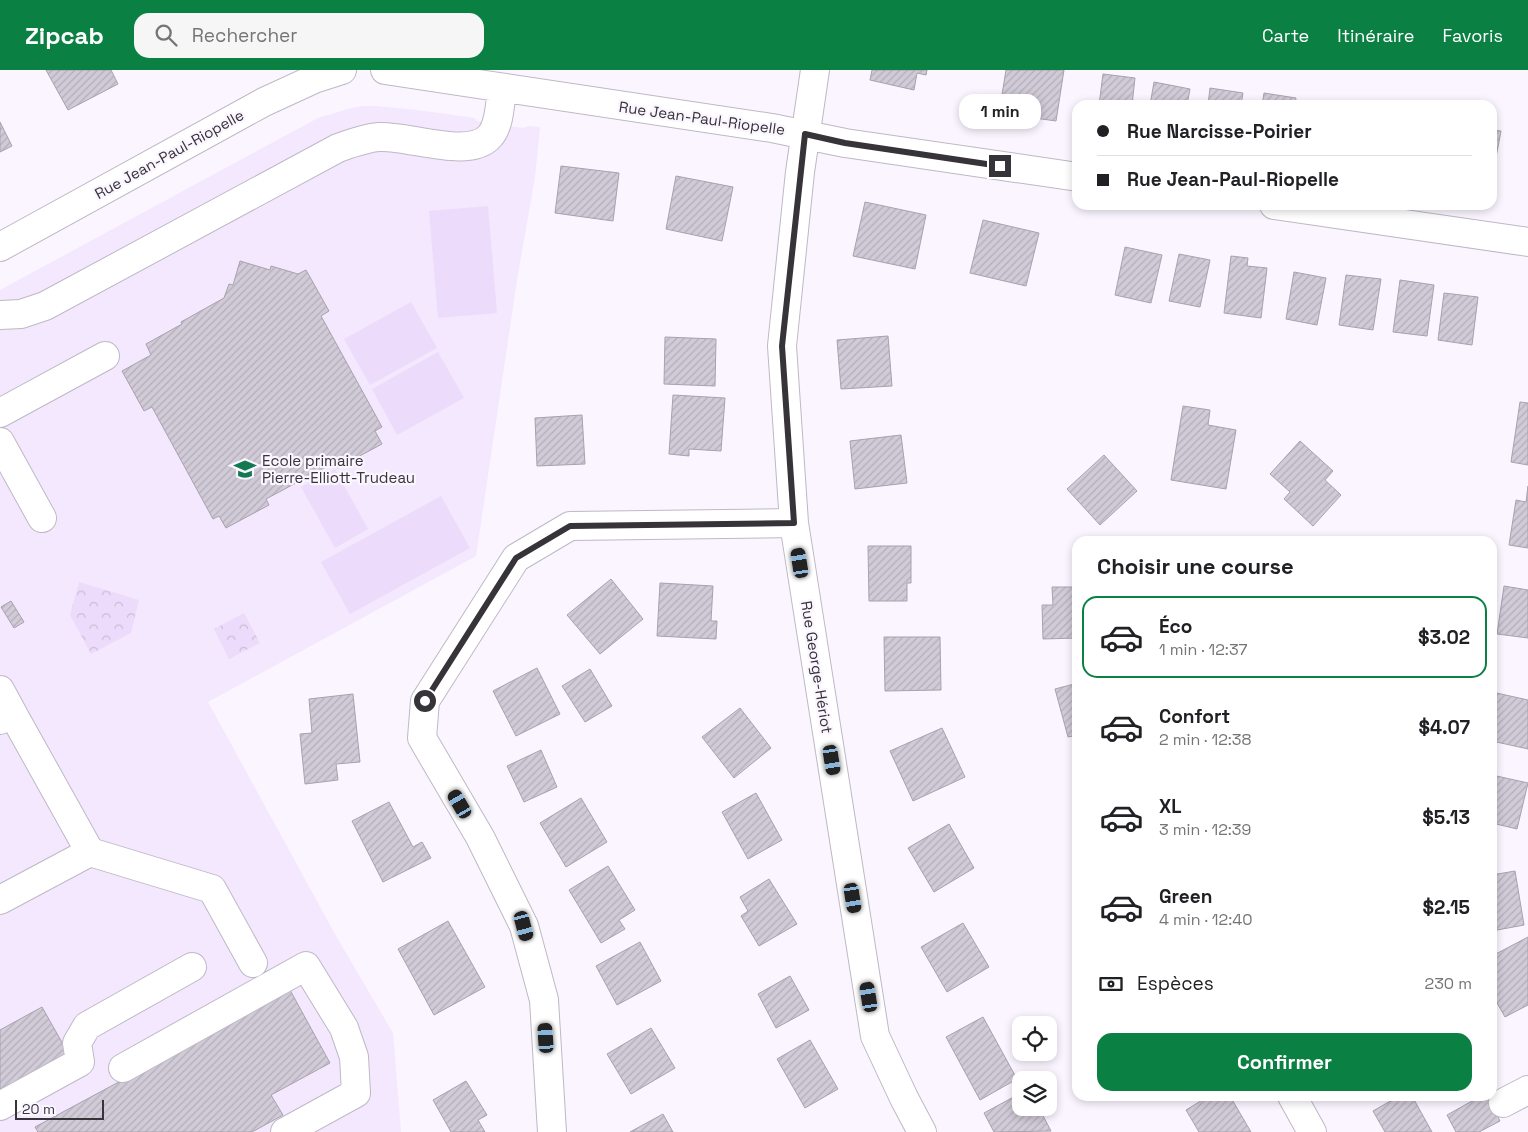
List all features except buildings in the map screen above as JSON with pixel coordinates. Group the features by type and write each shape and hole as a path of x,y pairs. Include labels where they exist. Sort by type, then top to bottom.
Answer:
{"street":[{"name":"Rue Jean-Paul-Riopelle","path":"0,247 264,102 314,79 342,70"},
{"name":"Rue Jean-Paul-Riopelle","path":"385,70 805,134 845,143 1072,176"},
{"name":"Rue George-Hériot","path":"815,70 805,134 782,346 794,523 875,1036 922,1132"},
{"path":"0,315 21,314 45,306 338,148 353,142 380,137 466,147 486,140 495,129 502,88"},
{"path":"1308,210 1528,242"},
{"path":"0,413 105,356"},
{"path":"0,442 42,518"},
{"path":"552,1132 544,1000 524,926 480,837 422,738 425,701 516,558 570,526 794,523"},
{"path":"0,690 6,717 90,852 212,889 253,963"},
{"path":"0,900 90,852"},
{"path":"123,1068 306,966 344,1028 354,1057 356,1093 284,1132"},
{"path":"0,1106 80,1062 77,1043 88,1026 192,967"},
{"path":"1503,1103 1528,1090"},
{"path":"1295,1101 1312,1132"}],"shaded area":[{"name":"Ecole primaire Pierre-Elliott-Trudeau","path":"363,106 417,110 475,118 476,121 523,128 529,126 540,127 535,177 517,280 476,556 208,702 336,936 393,1033 401,1132 0,1132 0,290 318,118"}],"green space":[{"path":"488,206 497,313 438,318 429,211"},
{"path":"411,302 437,348 370,385 344,339"},
{"path":"438,352 464,398 397,435 372,389"},
{"path":"335,469 368,529 335,548 301,487"},
{"path":"441,496 470,548 350,614 321,562"},
{"path":"79,582 139,600 131,633 91,654 70,615"},
{"path":"244,613 260,643 229,659 214,629"}],"place":[{"name":"Ecole primaire Pierre-Elliott-Trudeau","path":"245,469"}],"route":[{"path":"425,701 516,558 570,526 794,523 782,346 805,134 845,143 1000,166"}]}
